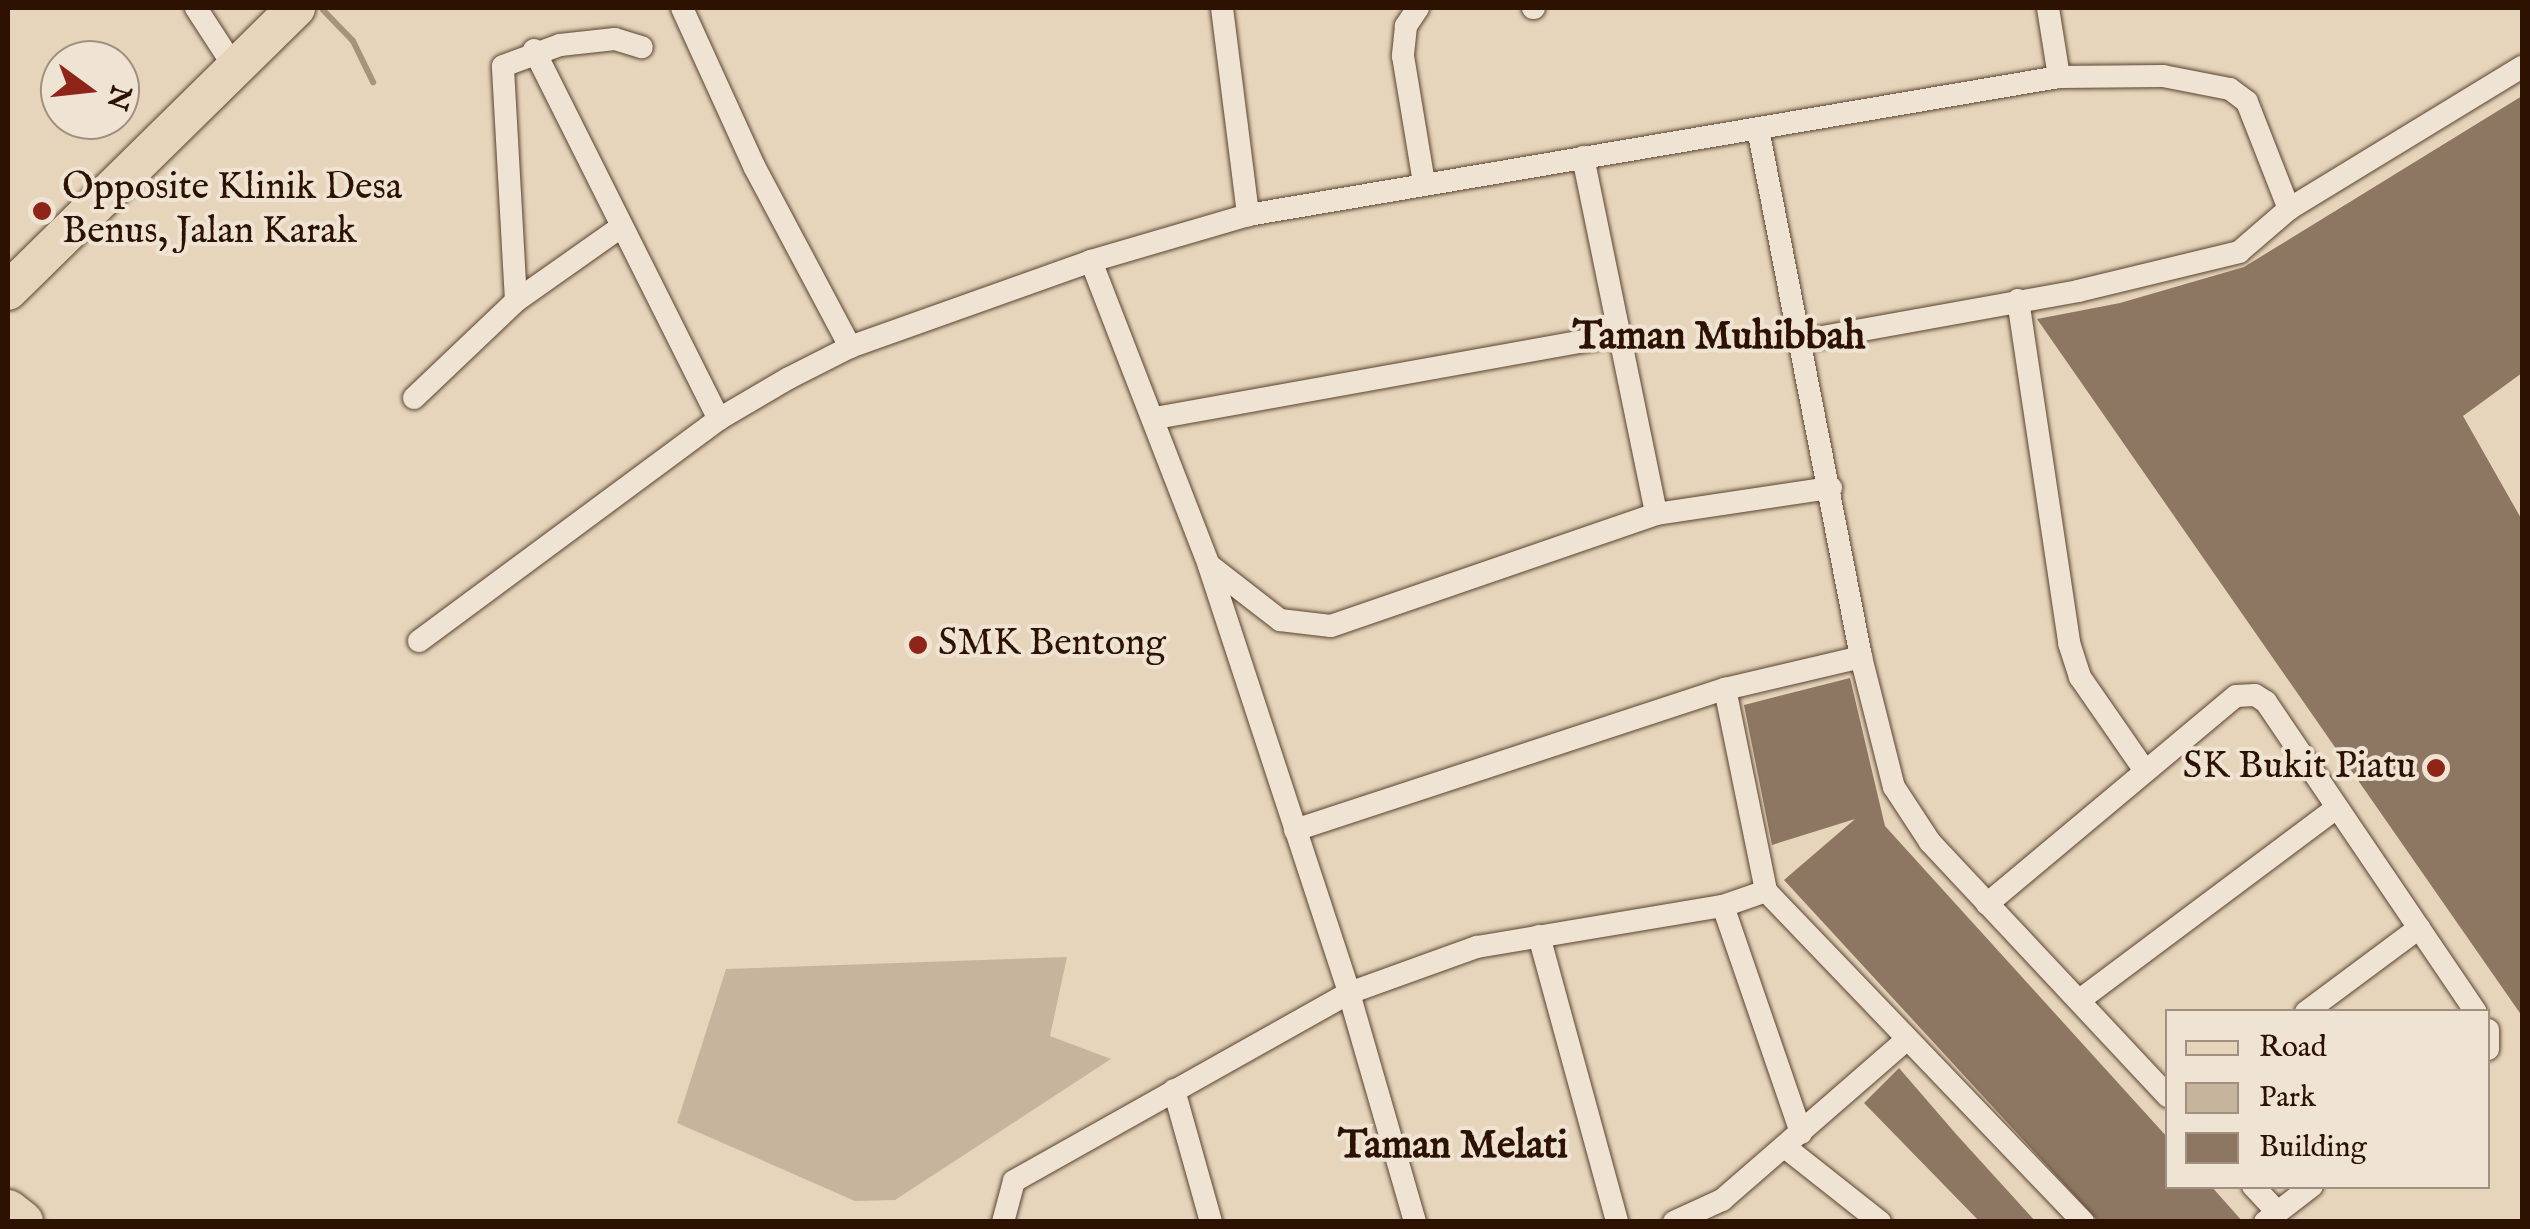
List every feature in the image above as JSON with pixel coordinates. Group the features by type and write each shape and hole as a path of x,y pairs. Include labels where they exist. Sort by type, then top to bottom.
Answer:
{"highway":[{"path":"8,1211 22,1222"}],"main road":[{"path":"8,291 233,65 296,8"}],"street":[{"path":"196,8 233,65"},
{"path":"682,8 755,168 850,348"},
{"path":"1222,8 1248,215"},
{"path":"1418,8 1406,26 1403,56 1424,183"},
{"path":"2048,8 2059,77"},
{"path":"516,301 503,66 534,50 615,39 642,47"},
{"path":"534,50 719,419"},
{"path":"1800,341 2018,300 2238,252 2289,209 2522,67"},
{"path":"419,642 719,419 850,348 1092,261 1248,215 2059,77 2163,76 2230,88 2247,102 2289,209"},
{"path":"1758,130 1861,657 1901,802 1987,904 2081,999 2165,1093"},
{"path":"1583,158 1656,514"},
{"path":"414,398 516,301 622,227"},
{"path":"1092,261 1156,418 1209,565 1349,993 1414,1222"},
{"path":"2018,300 2070,643 2080,676 2146,771"},
{"path":"1156,418 1619,335"},
{"path":"1209,565 1280,620 1331,626 1656,514 1831,488"},
{"path":"1295,830 1725,690 1861,657"},
{"path":"1725,690 1766,890 2083,1222"},
{"path":"1987,904 2236,696 2255,695 2266,702 2334,810 2474,1009"},
{"path":"2081,999 2334,810"},
{"path":"1003,1222 1014,1181 1349,993 1478,948 1723,906 1766,890"},
{"path":"1723,906 1793,1140 1880,1222"},
{"path":"2310,1009 2419,928"},
{"path":"1539,936 1616,1222"},
{"path":"1674,1222 1722,1200 1906,1040"},
{"path":"1174,1090 1211,1222"},
{"path":"2255,1189 2271,1217 2308,1189"}],"green space":[{"path":"1067,957 1050,1036 1111,1059 895,1200 855,1201 677,1123 726,969"}],"building":[{"name":"SK Bukit Piatu","path":"2522,96 2522,373 2463,416 2522,520 2522,1016 2037,319 2120,303 2244,267"},
{"path":"1850,678 1885,826 2165,1135 2165,1189 2214,1189 2243,1222 2099,1222 1784,880 1855,819 1772,845 1744,705"},
{"path":"1899,1068 2036,1222 1980,1222 1864,1103"}],"waterway":[{"path":"323,10 353,41 373,82"}],"place":[{"name":"Opposite Klinik Desa Benus, Jalan Karak","path":"42,211"},
{"name":"SMK Bentong","path":"918,645"},
{"name":"SK Bukit Piatu","path":"2436,768"}],"district":[{"name":"Taman Muhibbah","path":"1719,338"},
{"name":"Taman Melati","path":"1453,1147"}]}
